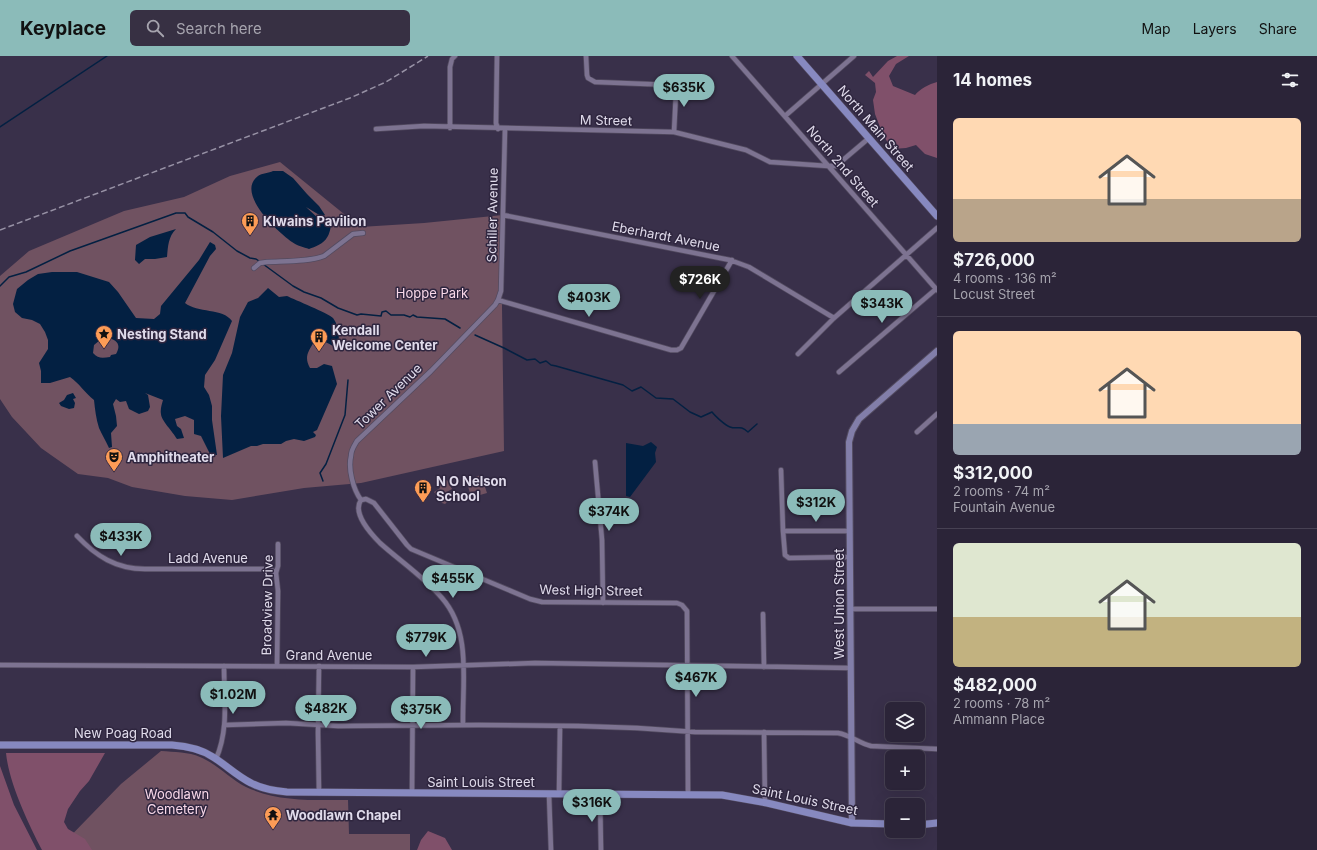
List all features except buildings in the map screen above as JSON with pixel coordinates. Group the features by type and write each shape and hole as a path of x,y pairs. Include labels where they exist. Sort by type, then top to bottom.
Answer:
{"main road":[{"name":"North Main Street","path":"797,56 937,216"},
{"name":"New Poag Road","path":"0,745 178,745 195,749 216,759 238,775"},
{"name":"Saint Louis Street","path":"238,775 258,786 276,791 722,795 765,803 852,823 885,824"},
{"path":"925,824 937,823"}],"street":[{"path":"450,128 450,67 452,59 455,56"},
{"path":"497,56 496,122 498,129"},
{"path":"586,56 586,72 588,78 598,83 674,86 676,92 674,132"},
{"name":"North 2nd Street","path":"732,56 937,289"},
{"path":"785,116 854,56"},
{"name":"M Street","path":"376,129 424,126 450,128 674,132 746,150 770,162 828,166 836,166 868,138"},
{"name":"Schiller Avenue","path":"498,300 501,291 504,129"},
{"name":"Eberhardt Avenue","path":"503,215 732,260 749,267 834,318"},
{"path":"798,354 834,318 937,228"},
{"path":"254,268 260,263 319,258 324,256 353,234 363,234"},
{"path":"498,300 671,350 677,350 681,348 732,260"},
{"path":"839,372 937,289"},
{"name":"Tower Avenue","path":"361,500 356,492 350,466 351,456 357,441 430,371 495,305 498,300"},
{"name":"West Union Street","path":"852,823 849,449 851,436 859,419 937,350"},
{"path":"917,432 937,414"},
{"path":"595,462 602,540 604,603"},
{"path":"781,470 784,553 787,557 850,557"},
{"name":"West High Street","path":"361,500 366,499 374,503 407,545 416,552 462,569 536,601 677,603 685,607 687,612 687,665"},
{"path":"361,500 359,502 359,510 362,520 373,536 435,591 452,612 460,632 463,653 463,725"},
{"path":"783,531 850,531"},
{"name":"Ladd Avenue","path":"77,536 84,544 104,559 128,568 270,569 276,573"},
{"name":"Broadview Drive","path":"277,666 278,591 276,573 278,544"},
{"path":"850,609 937,609"},
{"path":"763,614 764,667"},
{"name":"Grand Avenue","path":"0,665 413,667 542,663 851,668"},
{"path":"687,665 688,795"},
{"path":"216,759 223,740 225,725 224,666"},
{"path":"319,666 319,792"},
{"path":"412,793 413,667"},
{"path":"225,725 286,723 318,725 560,726 607,727 688,732 838,733 844,734 871,746 937,748"},
{"path":"559,794 560,726"},
{"path":"764,732 765,803"},
{"path":"550,794 551,850"},
{"path":"600,795 601,850"}],"green space":[{"name":"Hoppe Park","path":"280,162 360,227 424,223 503,215 502,307 504,451 361,483 304,488 232,500 185,496 132,487 108,478 78,474 41,448 12,417 0,399 0,276 29,251 124,211 184,197 230,176"},
{"path":"481,475 487,493 480,495 478,490 470,493 466,480"},
{"path":"447,480 452,489 445,493 448,501 445,504 442,503 434,492 440,488 437,483"},
{"name":"Woodlawn Cemetery","path":"161,751 196,755 206,760 234,780 258,792 283,798 348,800 349,834 410,834 410,850 57,850 121,784"}],"shaded area":[{"path":"897,56 909,56 896,64 889,76 893,86 915,95 925,87 937,82 937,158 925,154 916,145 906,148 892,149 883,135 875,114 873,100 876,92 875,83 865,75 869,71 873,77 888,61"},
{"path":"6,753 105,753 89,781 68,809 64,822 68,829 85,839 92,850 42,850 15,790"},
{"path":"0,766 14,805 37,850 0,850"},
{"path":"428,831 445,838 452,850 417,850 421,840"}],"water":[{"path":"273,171 283,171 293,178 319,206 325,215 321,216 306,207 320,220 331,225 327,238 322,243 309,249 292,242 261,212 255,202 252,192 252,183 258,176"},
{"path":"176,229 170,239 167,257 145,259 139,264 135,260 136,245 150,237"},
{"path":"210,242 215,245 216,249 210,256 185,303 196,308 223,314 232,321 215,360 205,375 204,387 209,395 212,406 212,420 217,455 210,454 201,436 194,434 194,420 185,416 175,419 184,438 177,439 162,417 161,410 163,400 145,393 148,395 150,407 148,411 139,414 129,409 126,401 120,402 116,399 113,404 117,426 111,433 112,447 109,448 99,428 94,400 76,382 70,377 50,383 41,383 39,363 48,349 48,340 40,324 32,320 22,318 15,312 13,304 17,289 38,274 52,272 77,272 109,282 118,292 136,318 154,319 160,314 161,306 199,260","holes":["107,338 115,341 118,345 116,354 103,358 93,353 94,345 100,340"]},
{"path":"268,288 279,297 287,296 333,318 339,333 336,348 323,342 314,342 309,352 307,361 310,368 317,368 324,364 332,366 337,384 317,430 313,432 316,435 315,437 304,441 294,439 281,444 251,446 223,458 221,416 223,375 232,353 240,317 248,302 258,298"},
{"path":"73,393 76,398 73,399 75,403 74,408 69,409 61,406 59,403 64,400 67,395"},
{"path":"651,442 657,447 655,453 656,462 630,497 626,496 626,443 643,446"}],"waterway":[{"path":"0,127 107,56"},
{"path":"0,286 9,277 26,272 70,251 176,213 185,213 188,217 213,232 237,251 259,261"},
{"path":"263,264 293,286 304,292 321,298 338,308 357,315 381,316 382,312 386,311 391,315 404,315 410,317 413,315 417,317 445,319 460,328"},
{"path":"475,335 527,360 535,359 540,363 546,361 551,365 623,385 632,391 641,387 656,398 673,399 690,412 701,417 712,412 730,427 741,428 748,432 757,424"},
{"path":"323,481 320,473 326,464 345,415 348,380"}],"railway":[{"path":"0,230 350,98 386,82 428,56"}],"place":[{"name":"Klwains Pavilion","path":"250,236"},
{"name":"Nesting Stand","path":"104,349"},
{"name":"Kendall Welcome Center","path":"319,352"},
{"name":"Amphitheater","path":"114,472"},
{"name":"N O Nelson School","path":"423,503"},
{"name":"Woodlawn Chapel","path":"273,830"}]}
